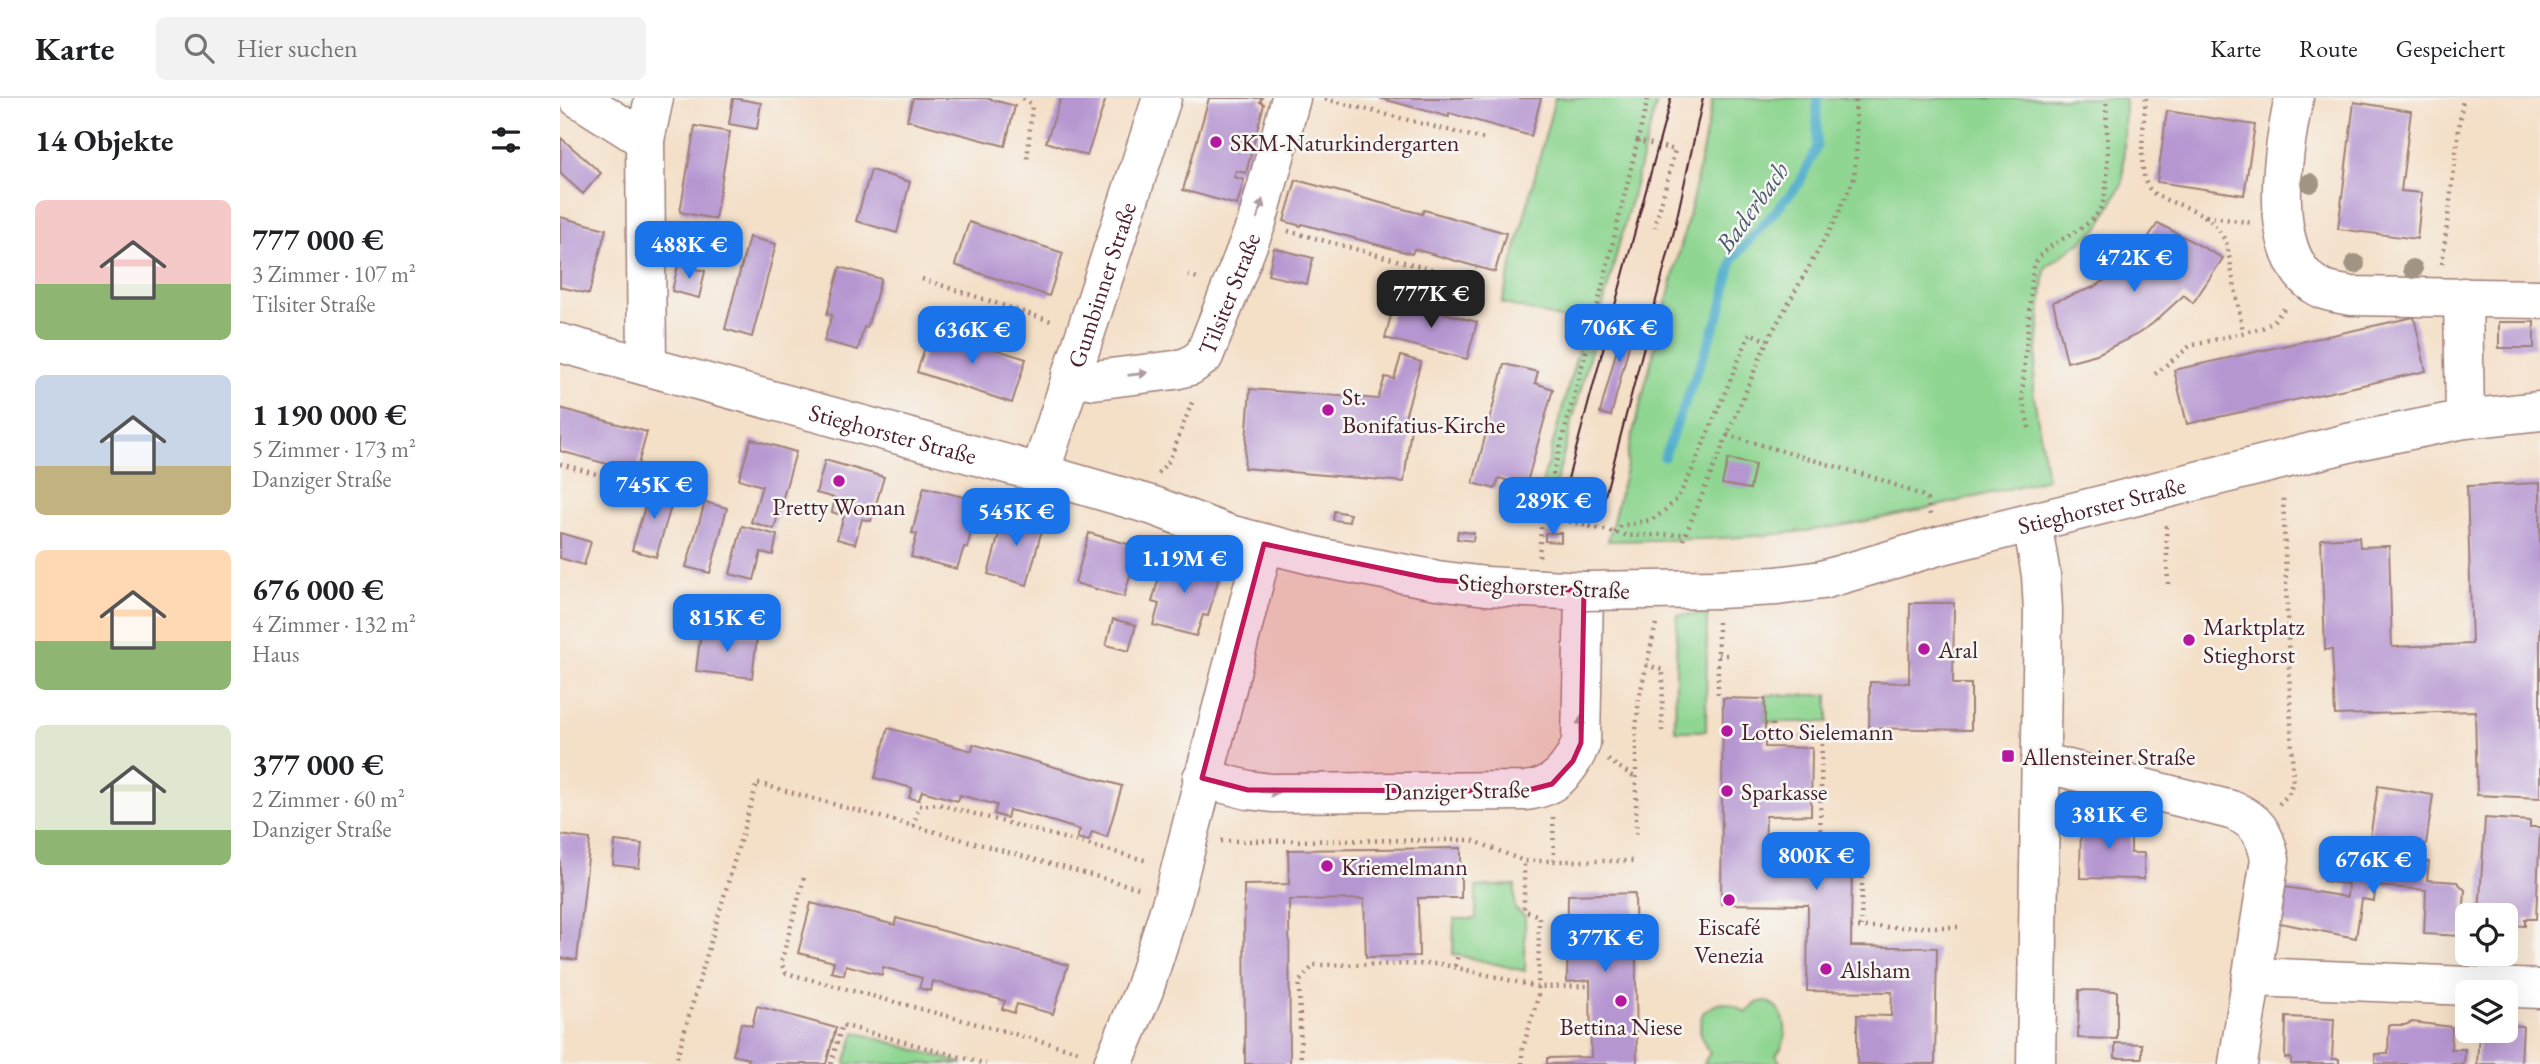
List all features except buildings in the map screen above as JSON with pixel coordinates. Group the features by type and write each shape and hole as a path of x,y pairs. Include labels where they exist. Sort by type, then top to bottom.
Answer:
{"street":[{"path":"578,98 645,140"},
{"path":"647,365 645,140 654,98"},
{"name":"Gumbinner Straße","path":"1040,473 1162,98"},
{"name":"Tilsiter Straße","path":"1071,374 1094,380 1175,370 1189,366 1204,356 1257,222 1291,98"},
{"path":"2294,98 2284,154 2284,227 2295,263 2308,278 2324,289 2351,296 2540,299"},
{"path":"2451,297 2465,419"},
{"name":"Stieghorster Straße","path":"560,343 1040,473 1134,500 1264,544 1437,580 1486,586 1584,591 1718,590 1822,580 1938,546 2352,442 2465,419 2540,411"},
{"path":"2032,522 2040,564 2043,610 2036,1064"},
{"path":"1114,1062 1144,990 1180,870 1264,544"},
{"name":"Danziger Straße","path":"1202,778 1272,793 1525,791 1538,790 1552,784 1573,761 1581,743 1584,591"},
{"path":"2040,762 2231,810 2259,825 2267,841 2270,859 2238,1064"},
{"path":"2252,977 2540,989"}],"path":[{"path":"1023,98 1032,105 1027,162"},
{"path":"1321,98 1483,139"},
{"path":"1648,98 1592,328 1542,515 1629,536 1684,537 1767,341 1836,219 1854,178 1857,142 1855,98"},
{"path":"2029,428 2022,395 2033,268 2037,256 2086,224 2101,209 2106,182 2106,98"},
{"path":"2146,98 2143,140 2147,185 2155,194 2206,216 2284,227"},
{"path":"2451,297 2463,98"},
{"path":"1636,140 1675,150 1655,228"},
{"path":"2206,216 2221,232 2227,245 2243,332"},
{"path":"1257,222 1449,274"},
{"path":"2155,374 2190,346 2272,323 2308,278"},
{"path":"922,279 1085,332"},
{"path":"1615,533 1621,526 1651,520 1677,499 1691,473 1749,334 1767,341"},
{"path":"1134,500 1169,461 1206,367 1204,356"},
{"path":"1727,435 1879,479 1921,495 1927,500 1938,546"},
{"path":"2259,825 2288,795 2293,781 2282,459"},
{"path":"560,464 639,486"},
{"path":"1577,523 1584,497"},
{"path":"2168,584 2166,527 2175,523"},
{"path":"1718,590 1718,699"},
{"path":"1636,834 1636,730 1639,698 1658,616"},
{"path":"1718,655 1731,655"},
{"path":"1646,665 1663,670 1662,732"},
{"path":"1765,724 1772,724 1772,737"},
{"path":"1765,737 1838,737"},
{"path":"1822,737 1820,841 1863,842 1861,927"},
{"path":"676,1064 757,783 913,826 1180,870 1472,840 1524,861 1636,860"},
{"path":"913,826 919,807 937,804 1180,870"},
{"path":"1522,1064 1522,1051 1538,997 1539,916 1524,910 1524,861"},
{"path":"804,878 781,963 786,973 1114,1062"},
{"path":"1851,927 1960,927"},
{"path":"1455,966 1458,954"},
{"path":"1301,1064 1299,982 1314,965 1455,966 1538,987 1590,986"},
{"path":"831,1064 842,1024 986,1064"}],"highlighted area":[{"path":"1264,544 1437,580 1584,591 1581,743 1573,761 1552,784 1525,791 1248,790 1202,778"}],"green space":[{"path":"1555,98 1658,98 1549,509 1536,506 1585,325 1502,303"},
{"path":"1713,98 2125,98 2123,182 2098,229 2045,268 2033,390 2047,479 1914,511 1805,531 1720,538 1608,541 1691,207"},
{"path":"1707,614 1706,731 1675,731 1677,615"},
{"path":"1766,695 1828,695 1828,722 1765,722"},
{"path":"1515,885 1515,909 1525,916 1525,971 1453,954 1454,919 1476,919 1476,887"},
{"path":"1765,1001 1773,1004 1783,1017 1784,1041 1776,1055 1781,1064 1703,1064 1710,1053 1701,1034 1703,1013 1714,1005 1724,1003 1746,1013 1757,1003"},
{"path":"855,1032 964,1064 845,1064"}],"waterway":[{"name":"Baderbach","path":"1664,457 1721,310 1733,259 1799,184 1817,147 1817,98"}],"tram line":[{"path":"1562,501 1671,98"},
{"path":"1601,511 1674,231 1703,98"}],"place":[{"name":"SKM-Naturkindergarten","path":"1216,142"},
{"name":"St. Bonifatius-Kirche","path":"1328,410"},
{"name":"Pretty Woman","path":"839,481"},
{"name":"Marktplatz Stieghorst","path":"2189,640"},
{"name":"Aral","path":"1924,649"},
{"name":"Lotto Sielemann","path":"1727,731"},
{"name":"Allensteiner Straße","path":"2008,756"},
{"name":"Sparkasse","path":"1727,791"},
{"name":"Kriemelmann","path":"1327,866"},
{"name":"Eiscafé Venezia","path":"1729,900"},
{"name":"Alsham","path":"1826,969"},
{"name":"Bettina Niese","path":"1621,1001"}]}
